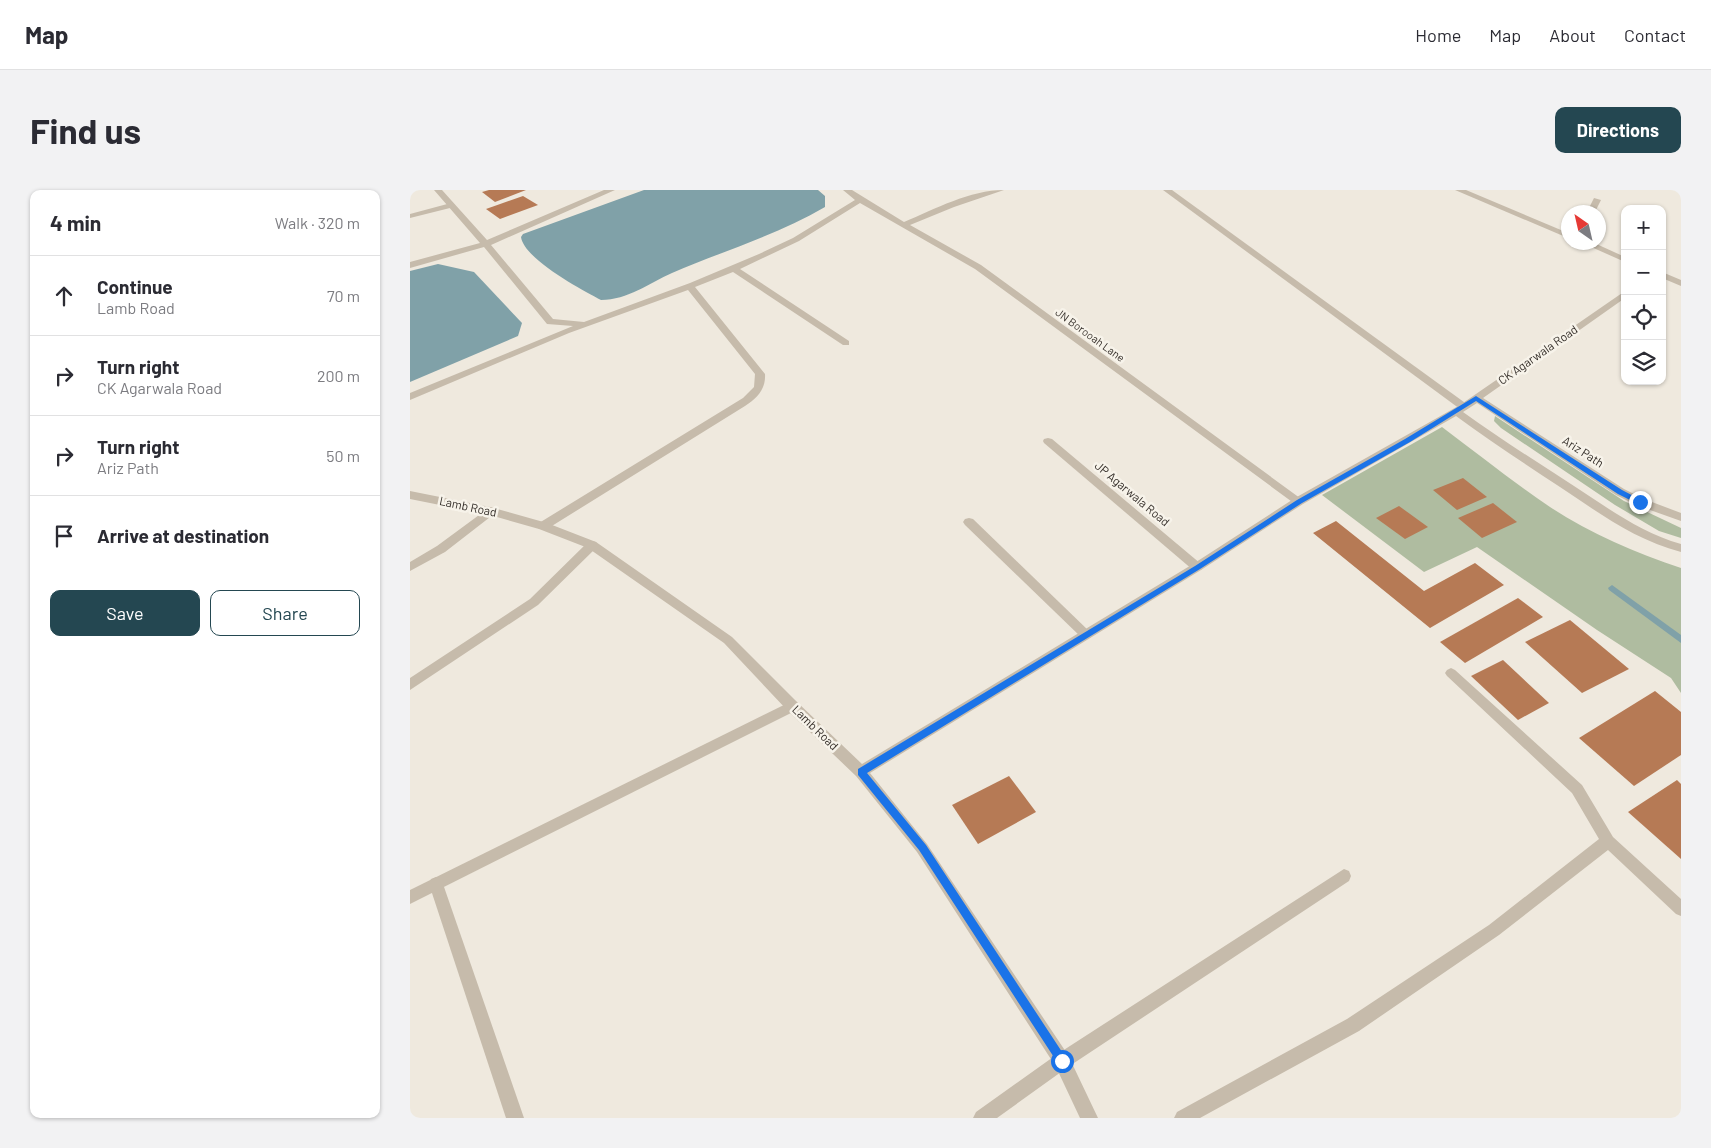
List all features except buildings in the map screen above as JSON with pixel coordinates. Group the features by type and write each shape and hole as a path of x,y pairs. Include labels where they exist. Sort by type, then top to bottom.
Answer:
{"street":[{"path":"438,190 486,244 550,322 588,323"},
{"path":"410,265 486,244 534,225 611,190"},
{"name":"JN Borooah Lane","path":"847,190 860,200 978,267 1300,501"},
{"path":"904,225 951,205 1000,190"},
{"path":"1167,190 1460,409 1510,449 1640,533 1670,546 1681,548"},
{"path":"1459,190 1561,233"},
{"path":"410,398 538,342 735,269 832,220 860,200"},
{"path":"1594,205 1597,200"},
{"path":"410,216 451,205"},
{"path":"1602,250 1621,258"},
{"path":"735,269 846,343"},
{"path":"1666,276 1681,282"},
{"path":"543,526 730,411 758,390 762,382 760,374 690,287"},
{"name":"CK Agarwala Road","path":"861,772 1197,567 1300,501 1460,409 1624,295"},
{"path":"538,342 550,322"},
{"name":"Ariz Path","path":"1476,398 1620,492 1640,502 1681,517"},
{"name":"JP Agarwala Road","path":"1048,441 1197,567"},
{"name":"Lamb Road","path":"410,495 490,511 543,526 592,545 728,640 792,706 861,772 922,848 1062,1061 1089,1118"},
{"path":"410,568 441,549 490,511"},
{"path":"969,522 1086,635"},
{"path":"410,685 534,602 592,545"},
{"path":"1451,673 1577,789 1608,841 1681,909"},
{"path":"410,897 792,706"},
{"path":"1183,1118 1354,1025 1494,930 1608,841"},
{"path":"982,1118 1062,1061 1344,876"},
{"path":"436,884 515,1118"}],"green space":[{"path":"1495,416 1624,501 1681,528 1681,538 1659,531 1615,505 1501,428 1494,421"},
{"path":"1442,427 1523,488 1565,516 1613,542 1681,568 1681,693 1671,678 1597,630 1477,547 1424,572 1322,495"}],"water":[{"path":"644,190 818,190 825,196 825,207 788,226 672,273 629,294 601,300 543,264 532,255 521,237 523,234"},
{"path":"438,264 474,272 522,323 518,336 410,382 410,271"}],"waterway":[{"path":"1612,588 1681,640"}],"route":[{"path":"1062,1061 922,848 861,772 1197,567 1300,501 1407,441 1476,398 1620,492 1640,502"}]}
